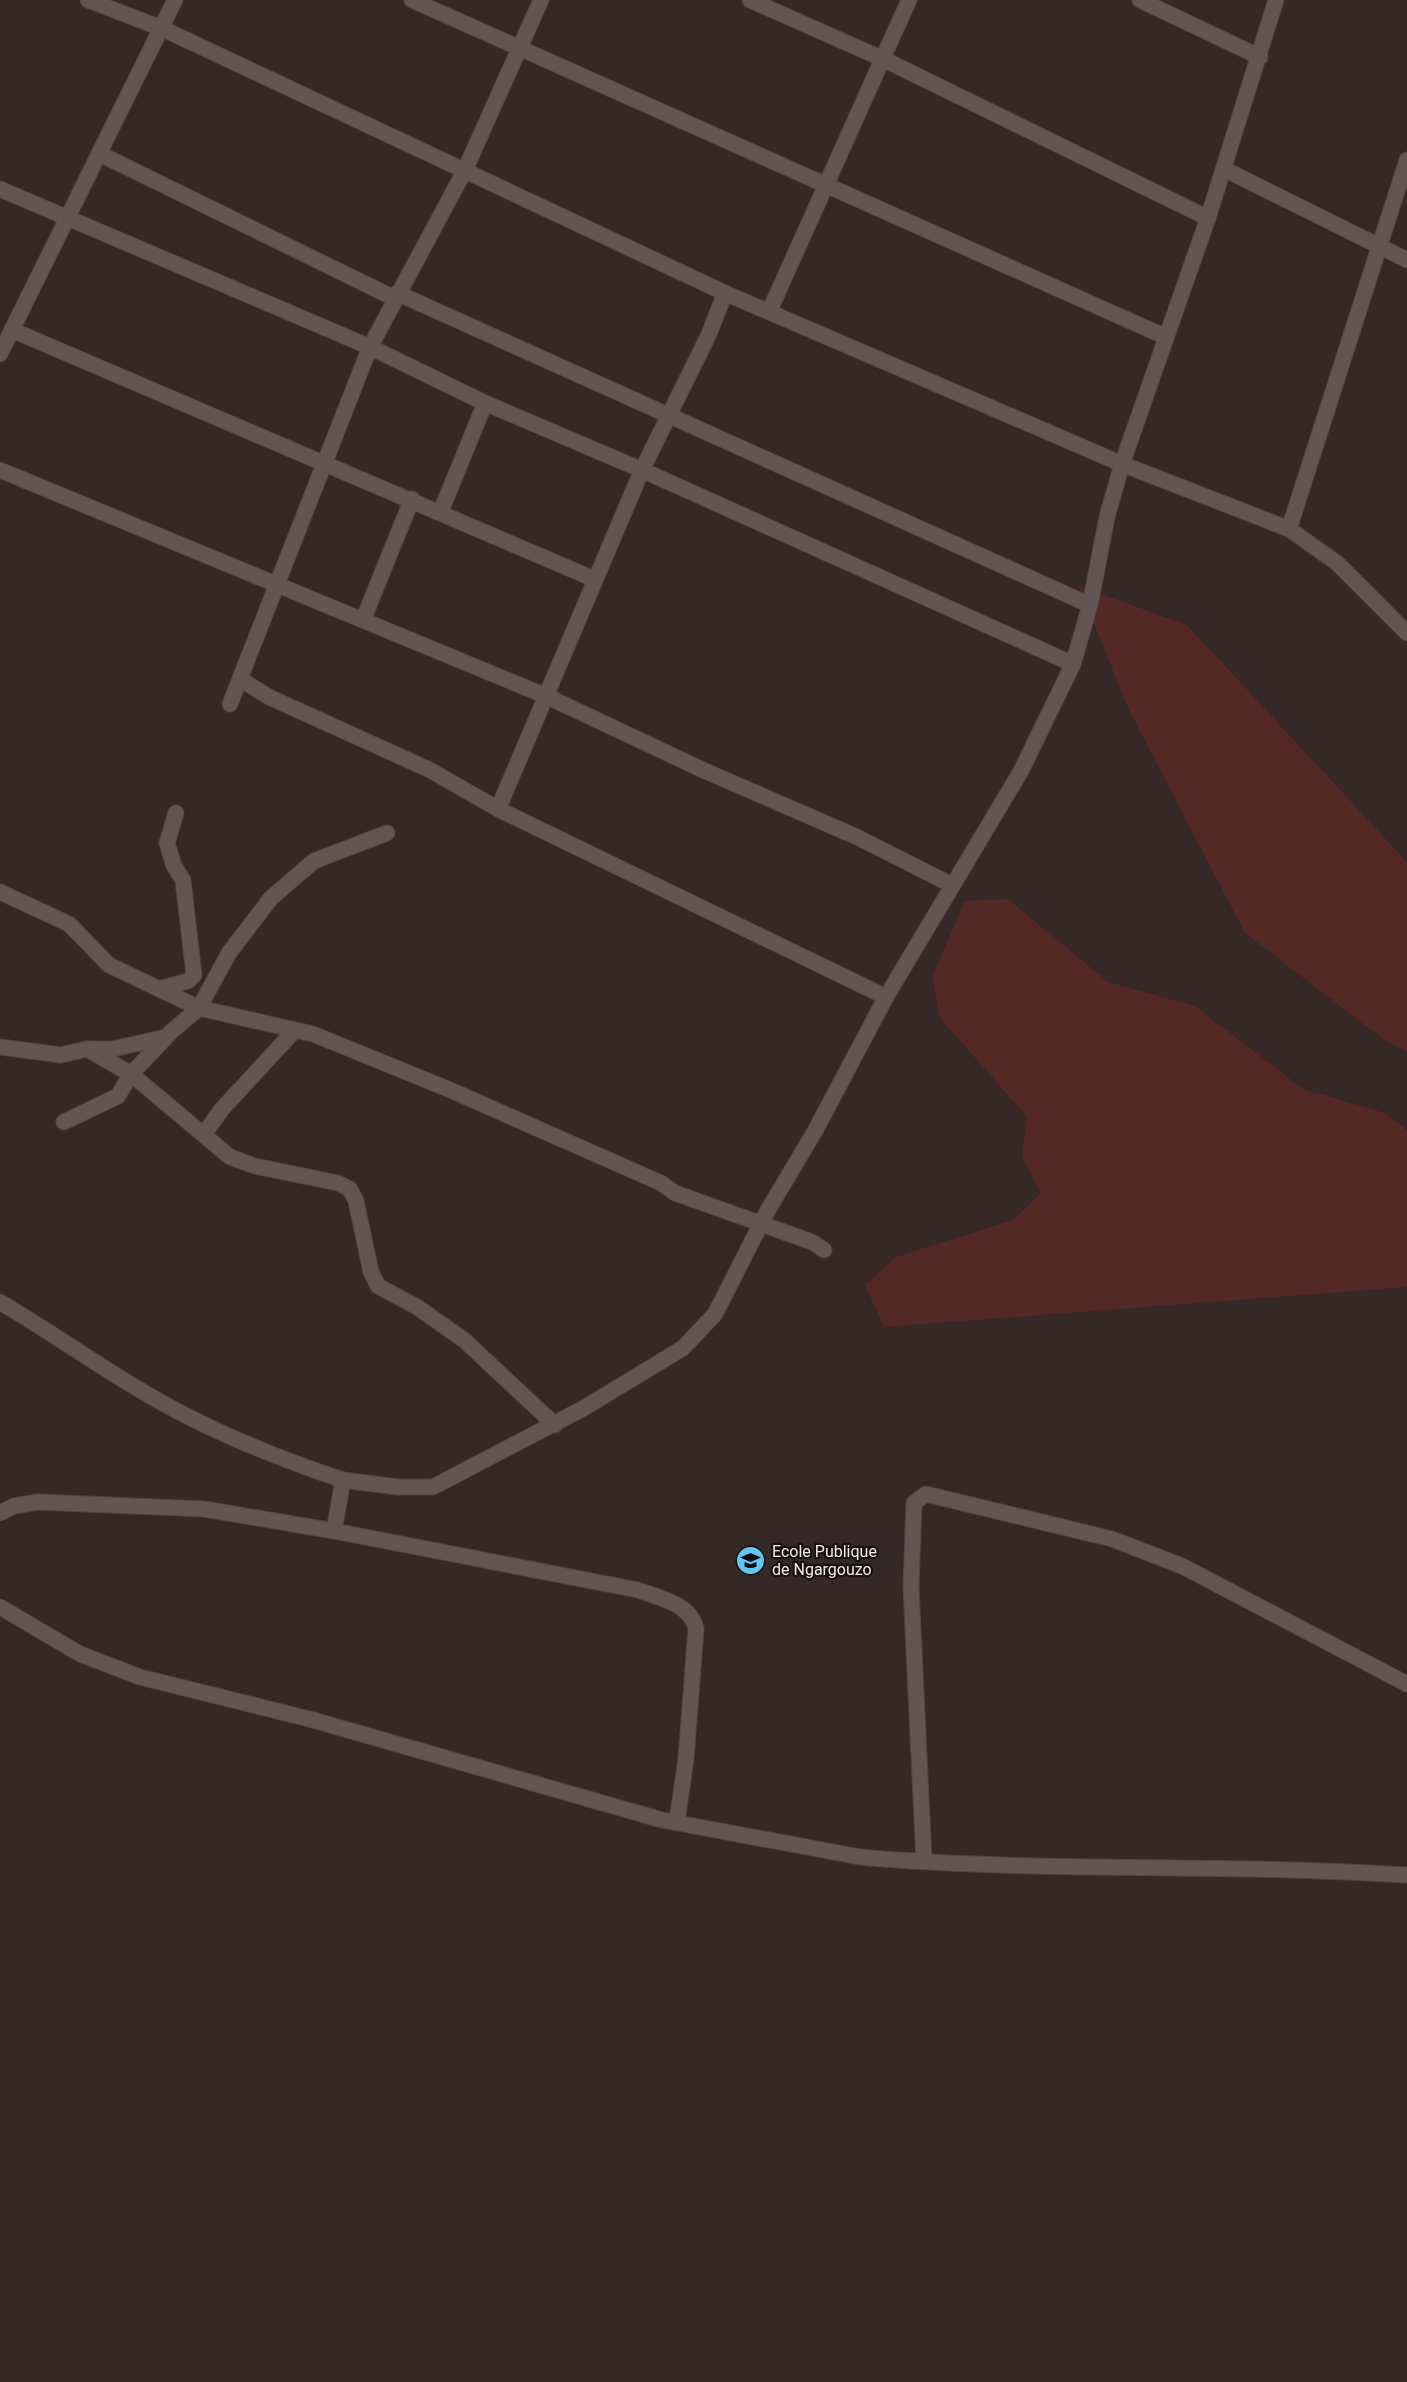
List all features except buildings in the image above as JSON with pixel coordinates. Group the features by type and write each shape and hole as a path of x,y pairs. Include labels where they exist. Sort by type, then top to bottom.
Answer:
{"street":[{"path":"88,0 161,28 725,293 1122,464 1289,529 1337,563 1407,633"},
{"path":"0,354 175,0"},
{"path":"412,0 1166,337"},
{"path":"230,704 370,347 465,170 541,0"},
{"path":"750,0 883,59 1208,218"},
{"path":"769,312 909,0"},
{"path":"1140,0 1260,57"},
{"path":"0,1302 137,1388 215,1430 289,1462 343,1480 398,1487 433,1487 555,1425 684,1347 716,1314 762,1223 815,1131 886,997 1021,771 1073,664 1090,605 1107,517 1122,464 1208,218 1276,0"},
{"path":"100,154 396,296 1090,605"},
{"path":"1289,529 1407,160"},
{"path":"1224,169 1407,260"},
{"path":"0,189 370,347 485,404 642,470 1073,664"},
{"path":"498,809 594,579 642,470 709,334 725,293"},
{"path":"12,330 412,499 594,579"},
{"path":"441,512 485,404"},
{"path":"0,470 546,696 703,770 857,837 952,885"},
{"path":"363,620 412,499"},
{"path":"240,679 269,697 430,770 498,809 886,997"},
{"path":"159,989 188,981 194,975 183,880 174,866 167,843 176,813"},
{"path":"64,1122 118,1096 131,1074 166,1037 199,1008 229,953 271,898 314,861 387,833"},
{"path":"0,892 69,924 109,965 199,1008 313,1034 448,1089 661,1183 675,1193 812,1242 824,1250"},
{"path":"204,1134 222,1109 295,1030"},
{"path":"0,1047 61,1055 87,1049 113,1049 166,1037"},
{"path":"87,1049 131,1074 230,1157 255,1167 338,1183 350,1189 361,1221 371,1272 378,1286 417,1306 464,1340 555,1425"},
{"path":"334,1531 343,1480"},
{"path":"924,1862 912,1575 914,1503 926,1494 1113,1539 1182,1566 1407,1684"},
{"path":"0,1513 14,1506 38,1502 204,1509 334,1531 638,1590 686,1610 694,1618 696,1629 686,1759 677,1821"},
{"path":"0,1607 33,1629 80,1654 140,1677 313,1720 650,1816 860,1857 1038,1867 1324,1870 1407,1875"}],"shaded area":[{"path":"1079,586 1187,625 1407,862 1407,1051 1387,1042 1245,933 1128,708"},
{"path":"1008,899 1108,982 1195,1006 1303,1089 1385,1113 1407,1130 1407,1287 884,1327 865,1285 896,1257 1013,1220 1041,1193 1022,1157 1027,1117 940,1018 932,977 965,901"}],"place":[{"name":"Ecole Publique de Ngargouzo","path":"751,1560"}]}
